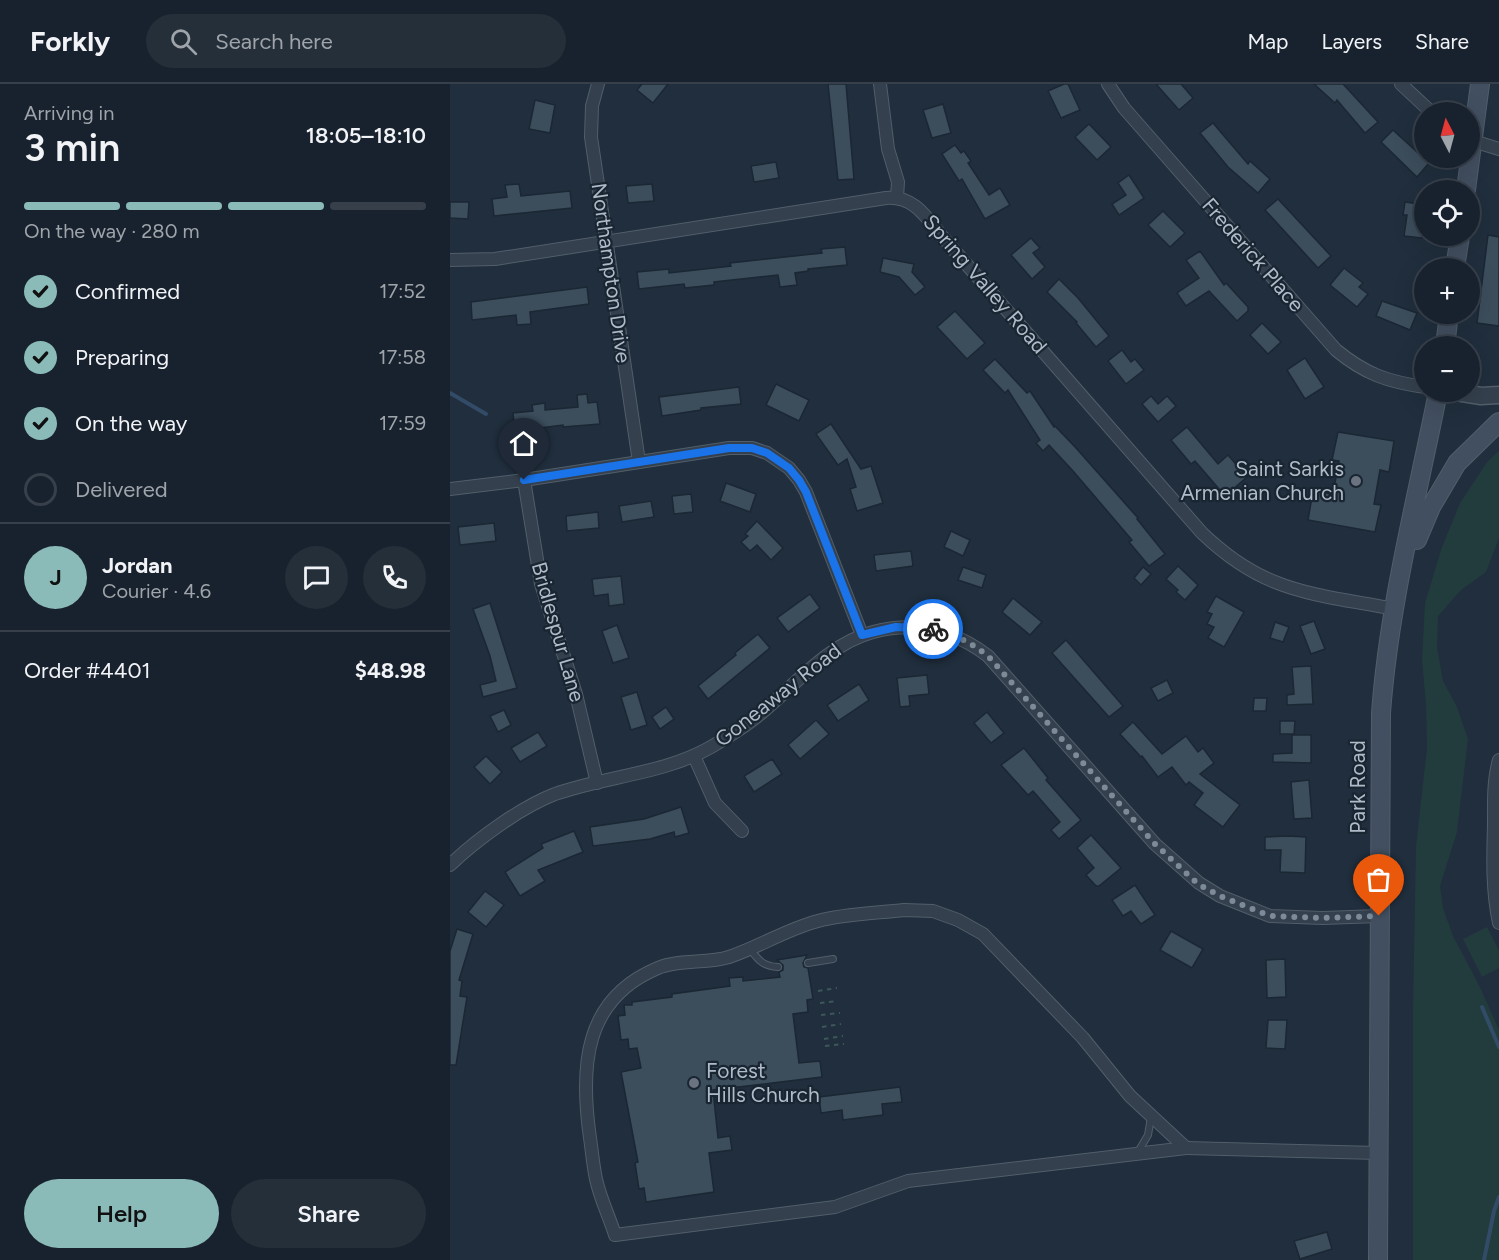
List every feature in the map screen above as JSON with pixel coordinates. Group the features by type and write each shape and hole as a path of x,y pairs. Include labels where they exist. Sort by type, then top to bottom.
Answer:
{"main road":[{"path":"1477,102 1480,84"},
{"name":"Park Road","path":"1378,1260 1381,713 1394,609 1436,402"},
{"path":"1399,584 1424,522 1447,478 1467,451 1499,422"}],"street":[{"name":"Northampton Drive","path":"598,84 592,106 591,137 639,462"},
{"path":"450,260 495,259 897,197 898,182 888,148 879,84"},
{"name":"Frederick Place","path":"1108,84 1124,108 1336,350 1365,371 1389,381 1414,385"},
{"path":"1401,84 1420,102"},
{"path":"1480,144 1499,149"},
{"name":"Spring Valley Road","path":"897,197 909,201 921,210 947,243 1202,533 1218,548 1239,564 1275,582 1298,590 1394,609"},
{"path":"1480,396 1499,395"},
{"path":"450,489 524,480 729,448 752,448 776,458 789,468 806,492 862,635"},
{"name":"Bridlespur Lane","path":"524,480 541,584 576,694 597,783"},
{"name":"Goneaway Road","path":"450,865 475,843 533,804 555,795 694,756 758,716 830,652 862,635 896,627 914,627 935,629 954,635 971,643 988,656 1155,844 1184,872 1220,896 1270,916 1323,918 1379,916"},
{"path":"694,756 715,803 742,831"},
{"path":"1499,760 1495,791 1493,881 1499,923"},
{"path":"1186,1148 1130,1096 1083,1038 983,934 958,920 933,911 904,910 818,921 727,958 659,968 633,981 614,996 594,1030 586,1065 586,1113 596,1179 615,1235 835,1207 908,1181 1186,1148 1378,1153"}],"lane":[{"path":"750,948 765,966 778,967"},
{"path":"808,963 833,959"},
{"path":"1135,1155 1148,1135 1151,1116"}],"path":[{"path":"818,991 837,988"},
{"path":"820,1003 838,1001"},
{"path":"821,1015 840,1013"},
{"path":"822,1027 841,1024"},
{"path":"824,1039 843,1036"},
{"path":"825,1046 844,1044"}],"green space":[{"path":"1499,451 1499,538 1486,572 1461,590 1438,616 1437,647 1443,681 1457,707 1468,739 1457,832 1440,886 1443,908 1453,936 1480,987 1499,1030 1499,1260 1413,1260 1413,1007 1416,846 1427,748 1422,660 1425,603 1442,547 1460,503 1487,462"},
{"path":"1487,927 1499,951 1499,968 1482,977 1463,939"}],"building":[{"path":"642,84 668,84 653,103 637,90"},
{"path":"828,84 846,84 854,179 838,180"},
{"path":"1068,84 1080,110 1061,118 1048,91"},
{"path":"1156,84 1181,84 1193,98 1179,110"},
{"path":"1314,84 1343,84 1378,122 1365,133 1337,100 1335,103"},
{"path":"535,100 555,105 550,133 529,129"},
{"path":"943,104 951,133 932,138 923,110"},
{"path":"1213,123 1248,164 1250,161 1270,179 1258,193 1228,167 1200,133"},
{"path":"1089,124 1111,147 1097,160 1075,137"},
{"path":"1393,130 1414,149 1414,168 1425,168 1417,177 1381,142"},
{"path":"955,145 961,153 964,151 971,161 968,163 989,195 1000,188 1010,205 985,219 962,179 959,181 942,154"},
{"path":"776,162 779,178 754,182 751,166"},
{"path":"1129,175 1144,198 1119,215 1112,204 1126,195 1118,183"},
{"path":"519,184 521,196 570,191 572,208 494,216 492,199 507,197 505,185"},
{"path":"652,184 654,201 628,203 626,186"},
{"path":"1278,199 1331,256 1318,268 1265,210"},
{"path":"450,202 469,202 468,219 450,218"},
{"path":"1405,202 1414,203 1414,237 1404,236 1407,215 1403,215"},
{"path":"1163,211 1185,233 1170,247 1148,225"},
{"path":"1488,235 1499,237 1499,326 1480,323 1480,299"},
{"path":"1031,238 1040,248 1033,253 1045,267 1032,279 1011,255"},
{"path":"845,247 847,265 808,269 808,271 795,273 797,285 780,287 778,275 714,282 714,285 685,288 684,284 639,289 637,272 669,269 669,273 731,266 730,263 822,253 821,249"},
{"path":"1200,251 1224,285 1226,283 1248,307 1248,311 1237,321 1209,291 1186,306 1177,293 1199,278 1186,260"},
{"path":"883,258 914,264 912,272 925,287 915,295 899,277 880,272"},
{"path":"1344,268 1363,283 1359,287 1368,294 1357,307 1330,285"},
{"path":"1059,279 1109,336 1096,347 1077,322 1047,292"},
{"path":"587,287 589,304 530,312 531,324 517,325 516,315 472,320 471,302"},
{"path":"1382,301 1414,312 1414,320 1410,330 1376,316"},
{"path":"955,311 985,343 967,359 937,327"},
{"path":"1262,323 1281,342 1268,354 1250,335"},
{"path":"1122,350 1131,362 1135,359 1144,370 1126,384 1108,361"},
{"path":"1305,358 1324,387 1305,399 1287,370"},
{"path":"995,359 1027,393 1030,391 1054,427 1076,448 1138,518 1165,554 1149,566 1129,542 1132,540 1073,471 1049,445 1043,451 1036,443 1040,440 1008,390 1005,393 983,370"},
{"path":"776,384 809,400 799,421 766,405"},
{"path":"739,387 741,404 701,408 701,410 662,416 659,397"},
{"path":"587,394 588,403 597,402 600,424 563,427 563,425 515,431 513,413 533,411 532,405 545,403 545,410 578,407 577,395"},
{"path":"1151,396 1158,404 1167,396 1176,406 1158,422 1142,404"},
{"path":"831,424 861,469 871,466 883,503 857,511 850,489 856,487 847,459 838,465 816,434"},
{"path":"1187,427 1218,464 1228,455 1247,477 1225,496 1195,461 1191,464 1171,440"},
{"name":"Saint Sarkis Armenian Church","path":"1338,432 1394,441 1389,472 1380,470 1374,504 1381,505 1375,532 1308,520 1313,491 1333,494 1339,461 1332,460"},
{"path":"726,483 756,494 750,512 720,501"},
{"path":"691,494 693,512 674,514 672,496"},
{"path":"651,501 654,517 622,522 619,506"},
{"path":"598,512 599,528 567,531 566,516"},
{"path":"757,521 783,548 771,560 757,545 750,551 741,542 748,536 745,534"},
{"path":"494,523 496,541 460,545 458,527"},
{"path":"951,531 970,540 963,556 944,547"},
{"path":"911,551 913,566 876,571 874,555"},
{"path":"1178,566 1198,585 1185,600 1166,579"},
{"path":"963,567 986,575 982,588 958,580"},
{"path":"1143,567 1151,574 1141,585 1134,578"},
{"path":"621,576 624,604 609,606 608,594 594,596 592,579"},
{"path":"810,594 820,608 788,632 777,618"},
{"path":"1216,596 1244,612 1224,647 1208,638 1214,627 1207,624 1212,614 1207,612"},
{"path":"1013,598 1042,622 1030,635 1002,612"},
{"path":"490,603 517,688 483,697 480,685 496,681 490,656 473,609"},
{"path":"1314,621 1325,649 1311,654 1300,626"},
{"path":"1275,622 1289,627 1283,642 1270,638"},
{"path":"617,625 629,658 613,663 602,631"},
{"path":"758,634 770,648 708,699 698,686"},
{"path":"1066,640 1123,706 1109,717 1052,653"},
{"path":"1311,666 1313,704 1287,705 1287,695 1294,694 1292,667"},
{"path":"927,675 929,694 909,696 910,706 900,707 897,678"},
{"path":"1167,680 1173,693 1158,701 1151,688"},
{"path":"859,684 869,700 838,721 827,705"},
{"path":"637,692 647,725 631,730 621,697"},
{"path":"1254,698 1267,698 1266,711 1253,711"},
{"path":"666,707 674,719 660,729 652,717"},
{"path":"504,710 511,725 498,732 490,716"},
{"path":"987,712 1004,733 991,743 974,723"},
{"path":"816,720 829,734 800,759 788,745"},
{"path":"1280,721 1295,721 1294,734 1280,734"},
{"path":"1133,722 1162,754 1186,736 1198,752 1203,748 1214,763 1200,774 1240,805 1223,827 1194,805 1203,793 1189,782 1186,785 1172,767 1158,777 1142,756 1120,734"},
{"path":"538,732 547,746 520,762 511,748"},
{"path":"1292,735 1311,735 1311,763 1273,762 1273,754 1292,753"},
{"path":"1024,748 1048,778 1046,780 1081,820 1059,839 1051,830 1060,822 1033,791 1028,795 1001,765"},
{"path":"486,756 502,772 490,784 474,767"},
{"path":"772,759 782,774 754,792 744,776"},
{"path":"1309,780 1312,818 1294,819 1291,782"},
{"path":"681,807 689,833 675,837 674,832 650,839 593,846 590,827 644,819"},
{"path":"574,831 583,852 538,870 545,881 520,896 505,872 543,848 541,844"},
{"path":"1091,835 1121,868 1099,886 1096,886 1086,875 1094,868 1077,848"},
{"path":"1265,837 1306,837 1305,873 1280,872 1281,850 1265,850"},
{"path":"1135,885 1155,915 1141,924 1131,911 1123,916 1112,900"},
{"path":"485,891 504,905 486,927 468,912"},
{"path":"457,929 473,934 459,980 462,981 460,996 467,997 456,1065 450,1065 450,951"},
{"path":"1171,931 1203,949 1192,968 1160,950"},
{"name":"Forest Hills Church","path":"807,955 803,963 804,967 808,968 813,999 807,1000 808,1012 793,1014 799,1063 820,1061 822,1077 713,1090 718,1138 730,1136 732,1150 709,1153 714,1192 646,1202 644,1188 639,1189 635,1163 638,1162 621,1072 641,1068 637,1048 629,1049 628,1039 621,1040 618,1016 625,1015 624,1005 672,997 672,994 730,986 729,978 743,977 743,981 780,977 779,972 783,970 783,965 777,960"},
{"path":"1285,959 1286,997 1267,998 1266,960"},
{"path":"1268,1020 1287,1020 1285,1049 1266,1048"},
{"path":"900,1087 902,1102 882,1104 883,1115 843,1120 842,1110 821,1113 819,1097"},
{"path":"1327,1232 1332,1249 1300,1259 1294,1241"}],"waterway":[{"path":"450,393 486,414"},
{"path":"1482,1007 1499,1047"},
{"path":"1484,1260 1499,1197"}],"way so far":[{"path":"933,629 971,643 988,656 1155,844 1198,884 1240,905 1270,916 1323,918 1379,916"}],"place":[{"name":"Saint Sarkis Armenian Church","path":"1356,481"},
{"name":"Forest Hills Church","path":"694,1083"}],"route":[{"path":"524,480 729,448 745,447 767,453 789,468 806,492 862,635 896,627 933,629"}]}
